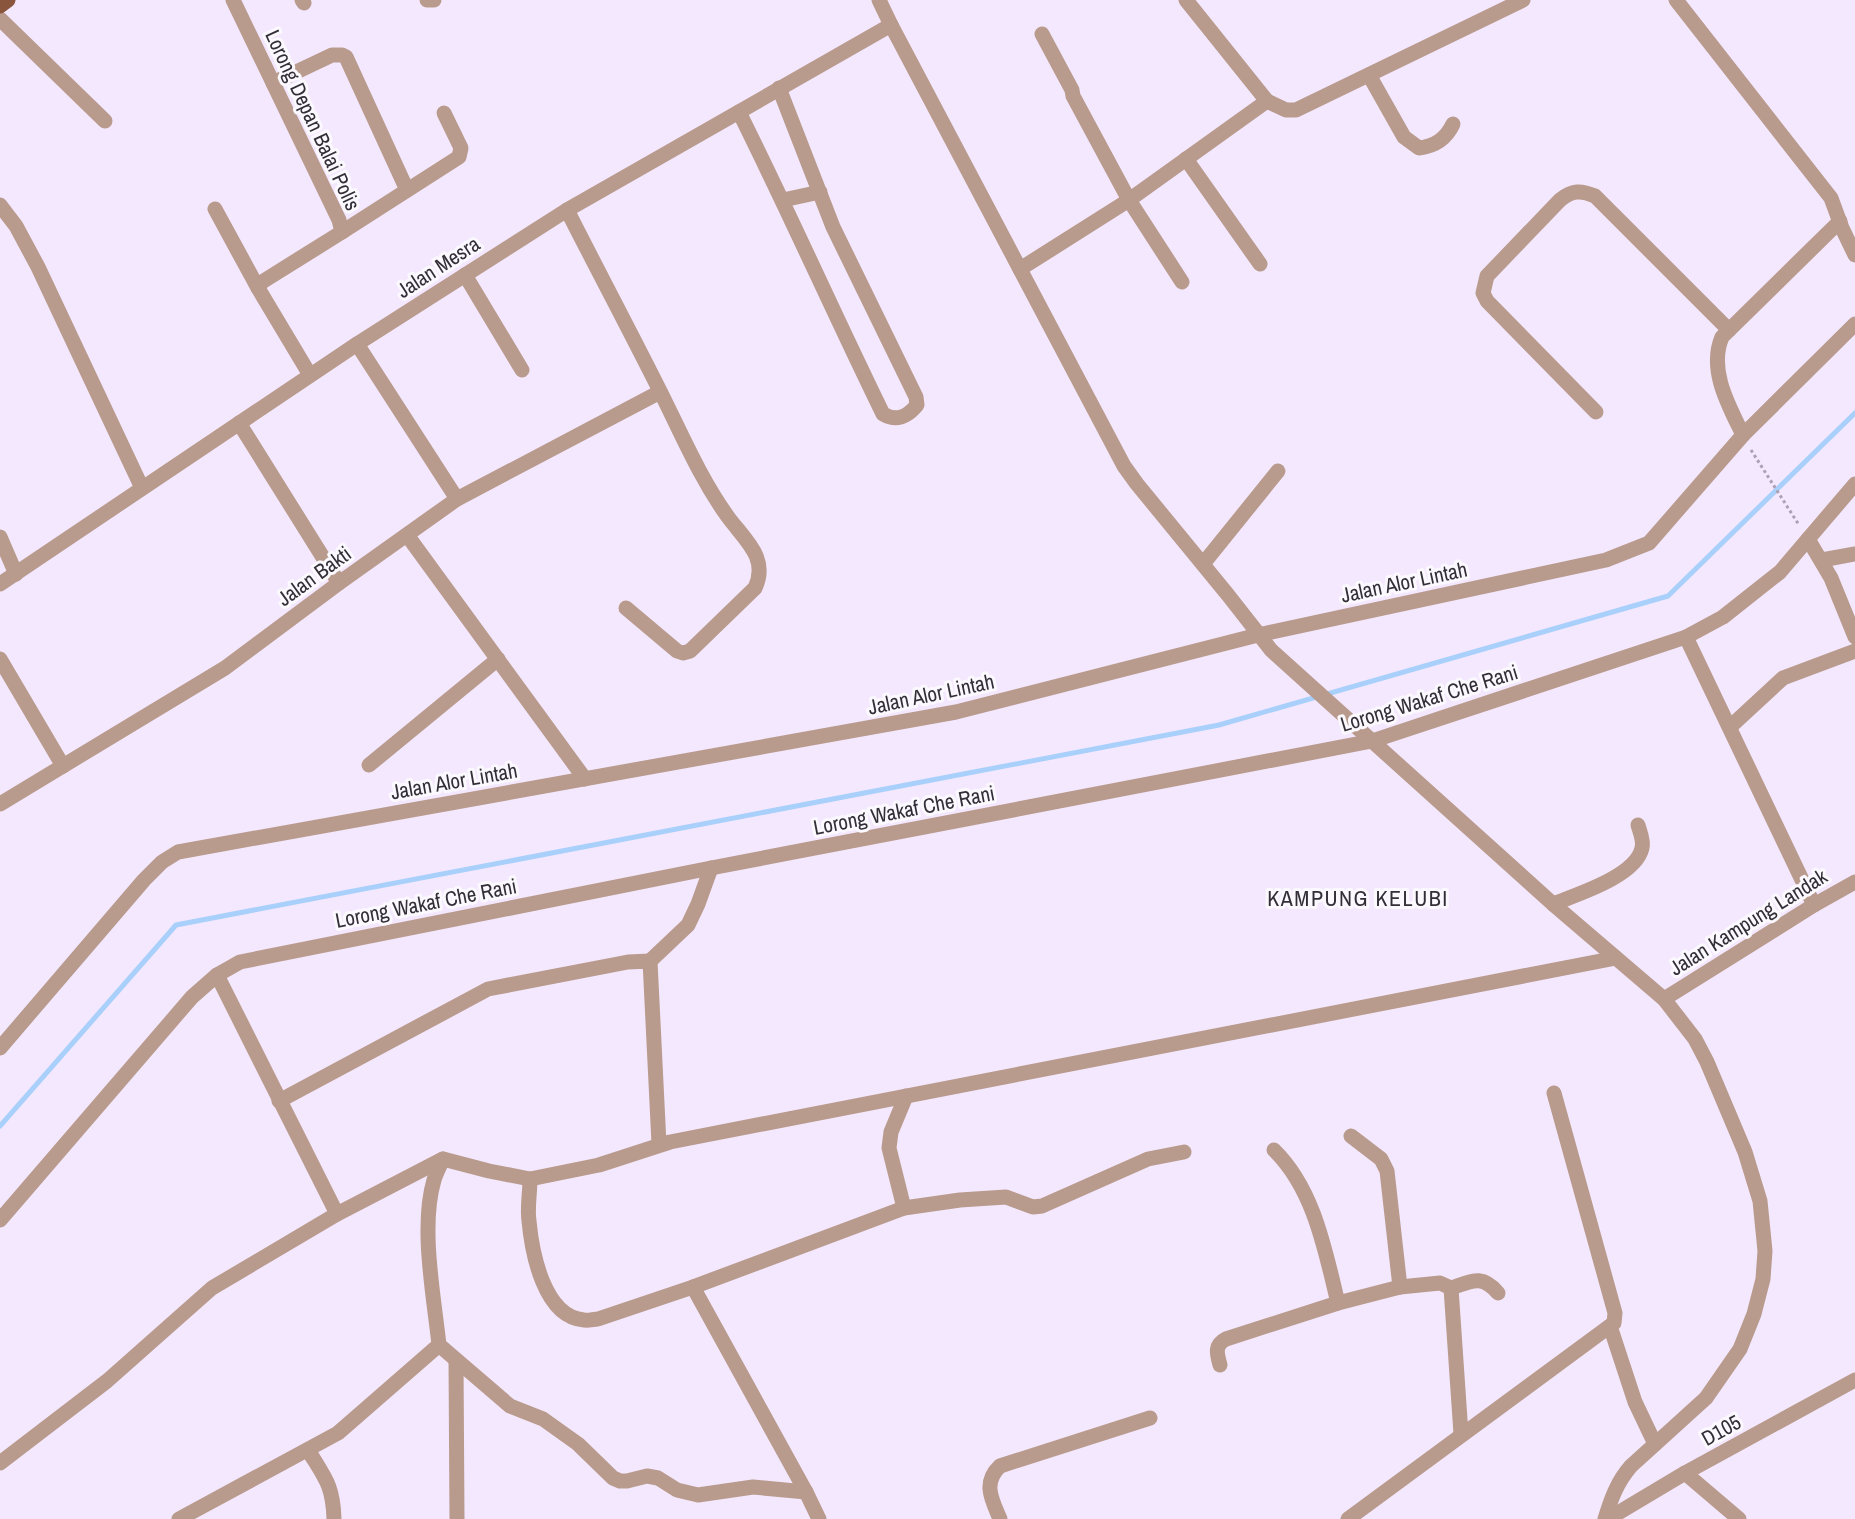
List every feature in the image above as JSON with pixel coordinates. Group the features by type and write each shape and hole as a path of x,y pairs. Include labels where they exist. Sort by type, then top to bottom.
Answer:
{"main road":[{"path":"0,6 8,0"}],"street":[{"name":"Lorong Depan Balai Polis","path":"233,0 339,220 342,232 262,282 258,288"},
{"path":"427,0 434,0"},
{"path":"879,0 1124,466 1137,484 1271,650 1553,903 1664,999 1695,1039 1707,1062 1745,1152 1761,1201 1765,1251 1763,1279 1754,1314 1740,1350 1706,1398 1631,1466 1620,1479 1613,1492 1607,1519"},
{"path":"1186,0 1267,101 1286,110 1296,110 1523,0"},
{"path":"1676,0 1831,198 1855,255"},
{"path":"0,19 105,121"},
{"name":"Jalan Mesra","path":"0,584 310,375 567,210 891,25"},
{"path":"1042,34 1130,200 1182,282"},
{"path":"273,83 332,55 346,57 407,190"},
{"path":"1369,75 1404,137 1419,148 1434,145 1449,133 1453,124"},
{"path":"739,112 783,200 882,414 891,419 910,414 917,405 916,397 833,227 779,88"},
{"path":"1020,270 1130,200 1267,101"},
{"path":"342,232 455,160 461,148 444,113"},
{"path":"1186,159 1260,264"},
{"path":"1596,412 1487,301 1483,293 1487,276 1570,192 1584,191 1595,196 1729,330"},
{"path":"783,200 820,192"},
{"path":"0,205 16,226 38,267 142,488"},
{"path":"215,209 258,288 310,375"},
{"path":"567,210 697,468 726,514 757,556 760,567 760,577 754,588 690,651 683,653 677,651 626,608"},
{"path":"1743,435 1724,394 1718,366 1718,348 1722,337 1840,221"},
{"path":"465,275 522,370"},
{"name":"Jalan Alor Lintah","path":"0,1048 144,880 162,862 178,852 956,712 1258,635 1606,560 1649,543 1743,435 1855,324"},
{"path":"357,345 457,500"},
{"name":"Jalan Bakti","path":"0,804 225,668 339,583 457,500 660,392"},
{"path":"240,423 339,583"},
{"path":"1203,564 1278,471"},
{"name":"Lorong Wakaf Che Rani","path":"0,1220 192,997 217,975 240,962 711,868 1372,741 1686,637 1723,617 1780,572 1855,484"},
{"path":"407,535 585,779"},
{"path":"0,537 16,574"},
{"path":"1808,539 1822,560 1855,637"},
{"path":"1822,560 1855,554"},
{"path":"1686,637 1814,905"},
{"path":"1730,728 1783,678 1855,651"},
{"path":"0,659 63,766"},
{"path":"369,765 498,659"},
{"path":"1553,903 1590,889 1620,874 1635,863 1642,847 1638,825"},
{"path":"279,1101 488,989 628,962 650,961 688,925 711,868"},
{"name":"Jalan Kampung Landak","path":"1664,999 1814,905 1855,882"},
{"path":"0,1463 107,1381 212,1288 337,1214 443,1159 530,1179 599,1165 659,1144 1616,958"},
{"path":"650,961 659,1144"},
{"path":"217,975 337,1214"},
{"path":"1348,1519 1614,1323 1615,1313 1554,1093"},
{"path":"904,1208 889,1148 891,1132 906,1096"},
{"path":"1351,1136 1381,1160 1387,1171 1400,1287"},
{"path":"1274,1150 1289,1165 1319,1229 1338,1303"},
{"path":"530,1179 528,1220 535,1259 544,1286 554,1302 569,1316 583,1320 598,1319 693,1287 904,1208 960,1200 1006,1197 1033,1207 1042,1206 1148,1159 1184,1152"},
{"path":"443,1159 434,1181 429,1220 429,1245 439,1345 510,1406 543,1419 578,1444 620,1481 647,1476 658,1478 677,1490 698,1495 753,1487 806,1492"},
{"path":"1220,1365 1217,1348 1222,1341 1338,1303 1400,1287 1440,1283 1451,1288 1476,1280 1484,1281 1498,1293"},
{"path":"693,1287 819,1519"},
{"path":"1451,1288 1461,1434"},
{"path":"1610,1326 1635,1402 1655,1444"},
{"path":"178,1519 308,1450 351,1423 439,1345"},
{"path":"456,1360 457,1519"},
{"name":"D105","path":"1607,1519 1685,1473 1855,1380"},
{"path":"1000,1519 988,1488 991,1477 1000,1466 1150,1418"},
{"path":"308,1450 331,1487 333,1519"},
{"path":"1685,1473 1739,1519"}],"path":[{"path":"1758,461 1792,515"}],"waterway":[{"path":"0,1126 176,925 1219,725 1668,596 1855,413"}],"district":[{"name":"KAMPUNG KELUBI","path":"1358,898"}]}
